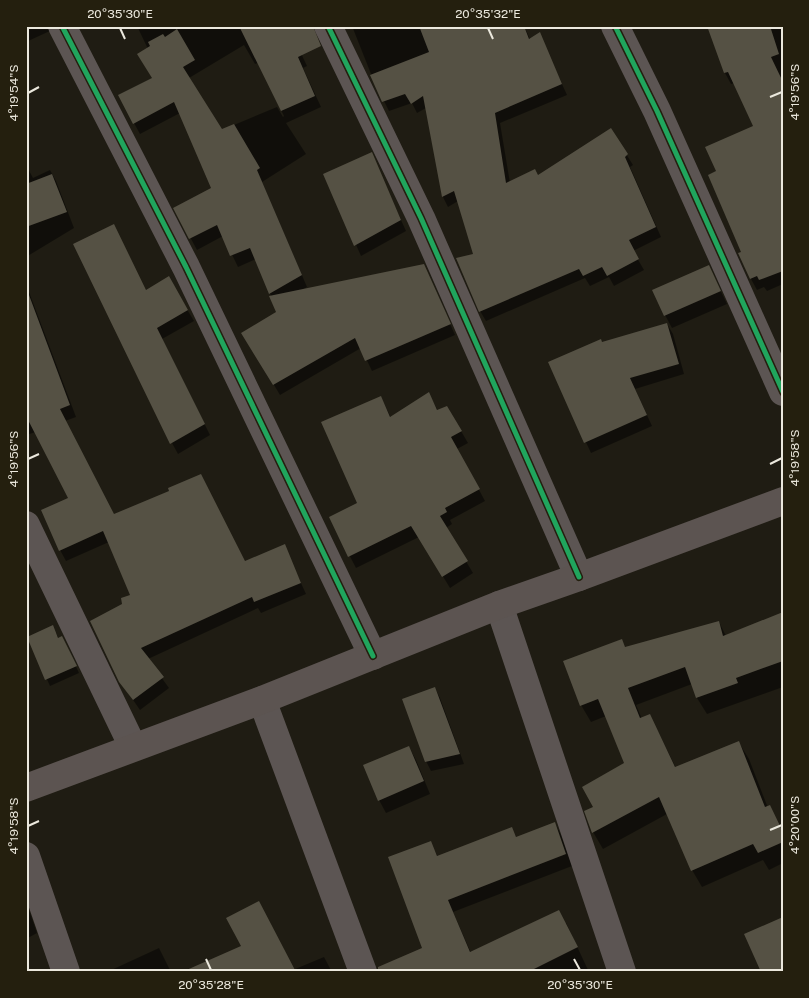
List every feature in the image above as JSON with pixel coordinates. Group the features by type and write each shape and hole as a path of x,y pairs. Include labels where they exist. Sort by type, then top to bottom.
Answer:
{"main road":[{"path":"26,788 262,700 499,605 580,578 783,501"}],"street":[{"path":"62,26 186,267 373,656"},
{"path":"328,26 421,218 580,578"},
{"path":"615,26 657,111 783,392"},
{"path":"26,524 134,747"},
{"path":"499,605 622,972"},
{"path":"262,700 363,972"},
{"path":"26,856 66,972"}],"building":[{"path":"239,26 313,26 321,46 298,57 315,96 281,111"},
{"path":"419,26 524,26 529,39 540,32 562,84 495,113 506,183 535,169 538,175 611,128 628,154 625,157 656,227 629,240 639,259 607,276 602,267 583,276 579,269 479,312 456,258 473,254 454,191 442,197 423,96 411,104 405,94 382,102 370,75 429,52"},
{"path":"707,26 770,26 779,54 771,57 783,82 783,271 759,280 757,276 750,279 738,253 741,252 708,175 716,171 705,147 753,126 728,72 724,73"},
{"path":"177,29 195,60 183,67 222,129 234,124 260,168 257,170 302,275 269,294 250,248 230,256 217,225 189,239 173,208 211,188 174,102 133,124 118,95 152,78 137,54 150,46 148,42 163,34 165,37"},
{"path":"372,152 401,220 354,246 323,174"},
{"path":"52,174 67,212 26,227 26,184"},
{"path":"114,224 146,290 169,276 188,310 157,328 205,424 170,444 73,244"},
{"path":"424,264 451,324 365,361 355,338 273,385 241,333 276,312 269,296"},
{"path":"709,265 721,291 664,316 652,290"},
{"path":"29,295 70,405 60,409 114,514 169,491 168,488 201,474 245,561 285,544 301,583 254,602 252,597 141,648 164,677 133,700 119,682 90,621 122,604 121,598 130,595 103,531 59,551 41,510 68,498 26,416 26,296"},
{"path":"667,323 679,364 630,378 647,415 584,443 548,362 601,339 602,342"},
{"path":"429,392 437,410 447,406 462,431 451,437 480,489 445,508 447,512 440,516 468,561 442,577 411,526 348,557 329,517 357,503 321,422 381,396 390,417"},
{"path":"783,612 783,661 736,678 738,683 696,698 685,667 628,688 640,718 650,714 675,767 739,741 765,807 770,805 783,832 783,842 758,853 753,844 691,871 659,797 592,833 584,811 593,807 582,787 624,763 598,699 580,706 563,661 622,639 625,647 719,621 723,636"},
{"path":"53,625 58,638 62,636 77,666 45,680 27,637"},
{"path":"435,687 460,754 425,762 402,699"},
{"path":"409,746 424,781 378,801 363,765"},
{"path":"555,822 566,854 448,900 470,952 559,910 578,947 528,972 378,972 378,967 422,948 388,857 431,841 437,856 512,827 516,837"},
{"path":"259,901 296,972 182,972 241,946 226,918"},
{"path":"783,917 783,972 761,972 744,934"}],"cycle path":[{"path":"62,26 186,267 373,656"},
{"path":"328,26 421,218 579,577"},
{"path":"615,26 657,111 783,392"}]}
